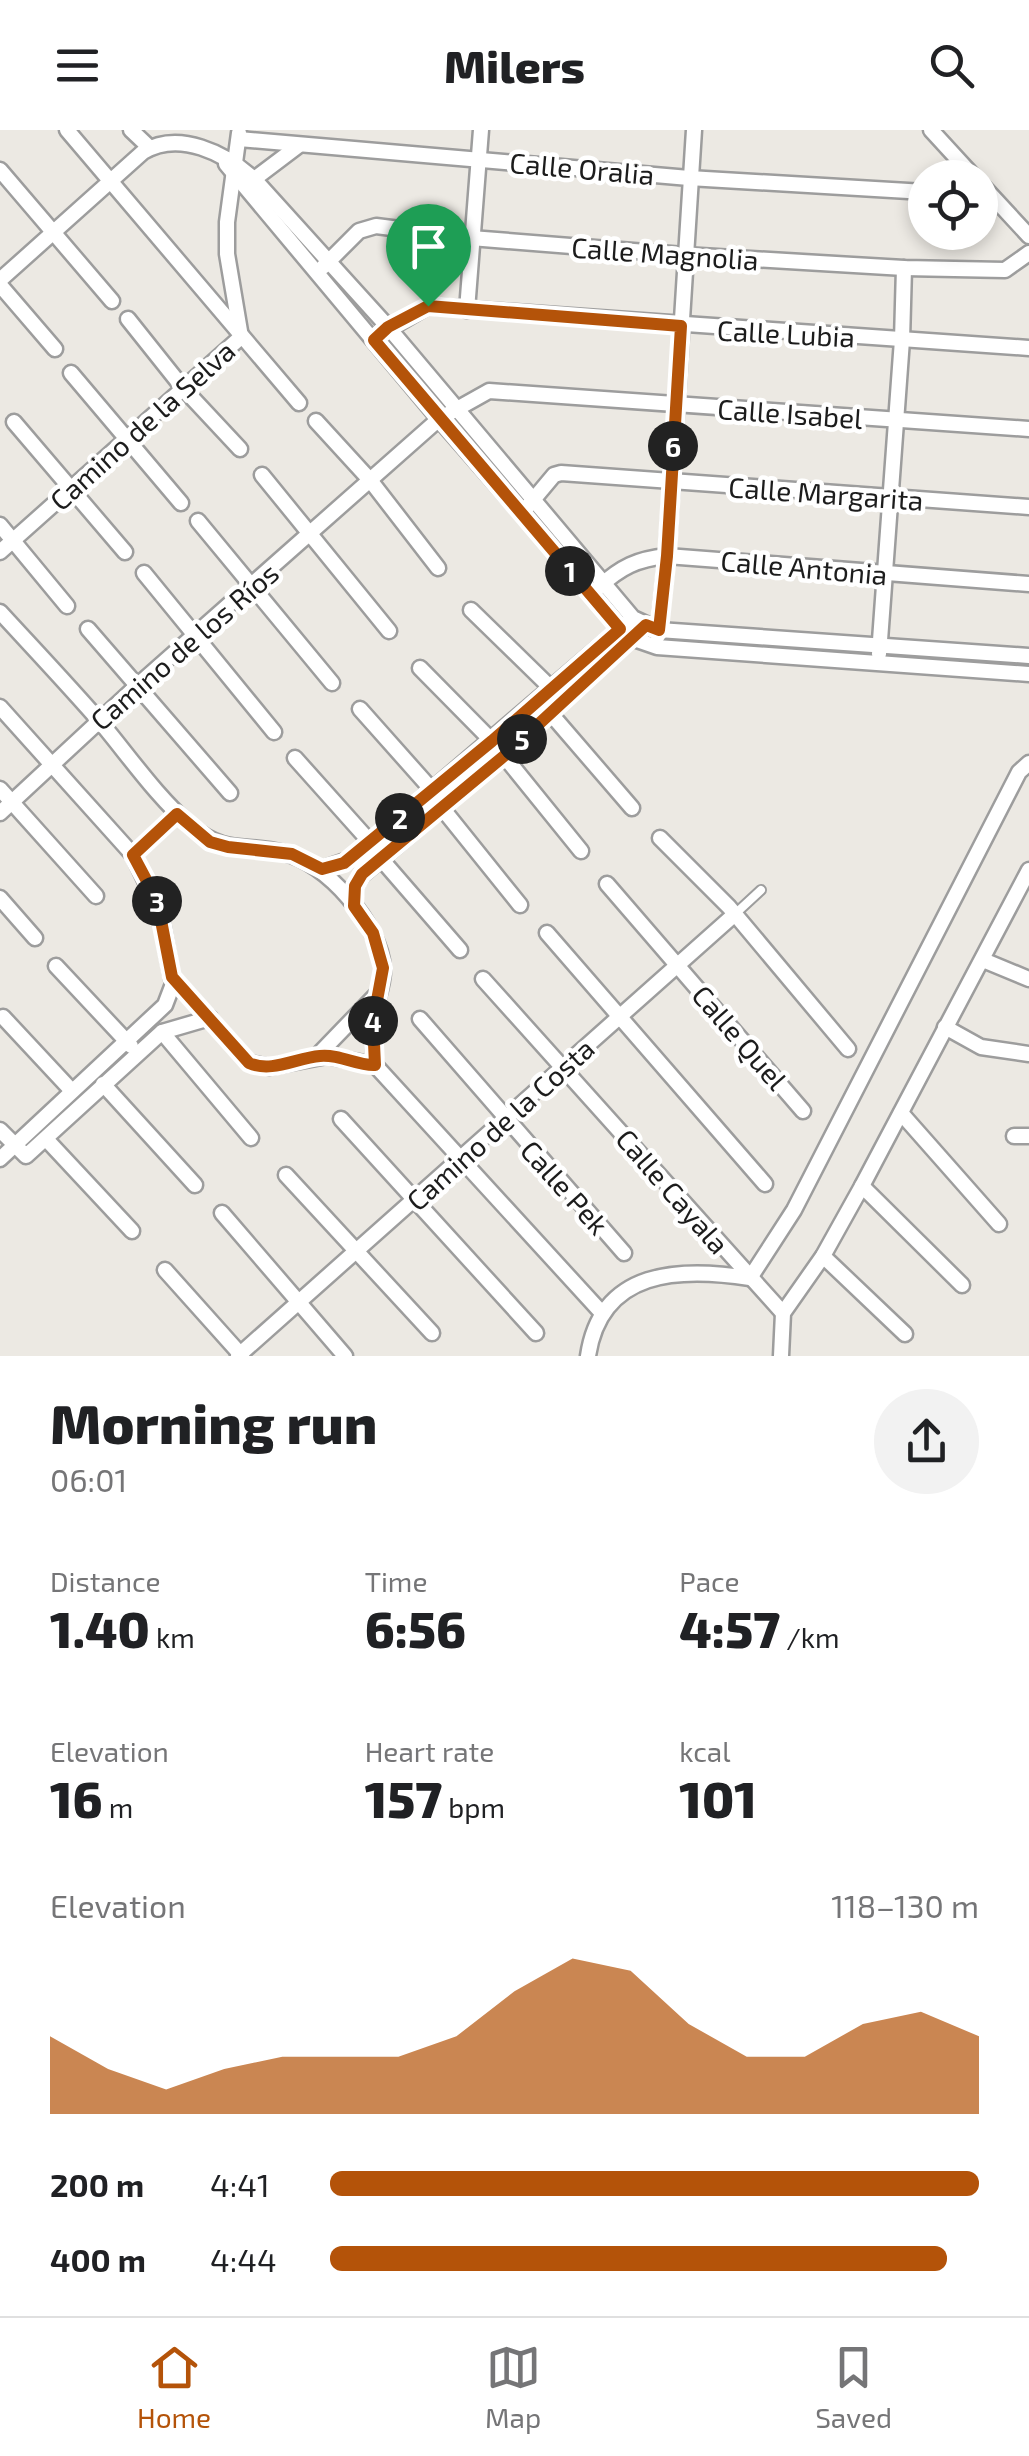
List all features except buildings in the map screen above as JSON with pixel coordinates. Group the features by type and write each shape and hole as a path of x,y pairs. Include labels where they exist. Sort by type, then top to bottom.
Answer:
{"street":[{"path":"67,130 299,403"},
{"path":"132,130 150,148"},
{"path":"467,310 482,130"},
{"path":"646,624 667,556 694,130"},
{"path":"931,130 954,160"},
{"name":"Calle Oralia","path":"239,134 298,146 690,178 908,191"},
{"name":"Camino de la Selva","path":"0,552 241,337 227,254 230,164 239,134"},
{"path":"54,349 0,283 150,148 179,142 230,164 388,327 532,500 646,624 657,647"},
{"path":"249,183 298,146"},
{"path":"0,170 112,301"},
{"path":"249,183 316,274 626,634 657,647 1029,674"},
{"path":"998,202 1029,236"},
{"name":"Calle Magnolia","path":"316,274 359,231 376,226 684,256 904,268 1005,270 1029,253"},
{"path":"878,665 904,268"},
{"name":"Calle Lubia","path":"374,340 388,327 424,307 1029,348"},
{"path":"128,319 240,449"},
{"path":"72,373 181,503"},
{"name":"Calle Isabel","path":"370,480 439,419 493,390 1029,429"},
{"path":"316,421 370,480 438,568"},
{"path":"14,422 125,552"},
{"name":"Calle Margarita","path":"522,514 554,475 561,473 1029,507"},
{"path":"262,475 389,631"},
{"name":"Camino de los Ríos","path":"6,807 370,480"},
{"path":"198,521 332,683"},
{"path":"0,525 67,606"},
{"name":"Calle Antonia","path":"590,594 620,567 667,556 1029,584"},
{"path":"144,573 274,732"},
{"path":"471,610 552,689"},
{"path":"0,612 99,720 177,814 210,842 292,854 322,869 354,906 373,933 383,968 373,1022 375,1065"},
{"path":"322,869 352,859 552,689 626,634 646,624 879,647 1029,656"},
{"path":"88,629 230,793"},
{"path":"354,906 355,886 362,874 504,756 626,634"},
{"path":"420,668 492,741 581,851"},
{"path":"0,707 133,855 157,900 172,977 172,994 133,1047 47,1140 26,1156 0,1130"},
{"path":"360,709 432,790"},
{"path":"550,714 632,808"},
{"path":"295,758 372,843"},
{"path":"588,1356 601,1312 625,1292 660,1276 687,1271 750,1278 794,1210 1019,772 1029,763"},
{"path":"0,789 6,807 96,896"},
{"path":"442,808 520,905"},
{"path":"133,855 177,814"},
{"path":"660,838 735,914 848,1048"},
{"path":"382,860 460,950"},
{"path":"781,1356 782,1313 823,1256 925,1062 1023,896 1029,870"},
{"name":"Calle Quel","path":"607,884 803,1110"},
{"path":"0,898 35,938"},
{"name":"Camino de la Costa","path":"240,1355 735,914"},
{"path":"547,933 765,1184"},
{"path":"983,960 1029,980"},
{"path":"56,966 133,1047"},
{"path":"172,977 249,1063 268,1067 317,1056 375,1065 601,1312"},
{"name":"Calle Cayala","path":"483,978 782,1313"},
{"path":"317,1056 380,991"},
{"path":"4,1017 72,1091"},
{"path":"0,1159 72,1091 133,1047 162,1032 210,1018"},
{"name":"Calle Pek","path":"420,1019 624,1253"},
{"path":"945,1027 981,1047 1029,1054"},
{"path":"162,1032 251,1138"},
{"path":"102,1084 194,1186"},
{"path":"901,1113 999,1224"},
{"path":"341,1119 536,1333"},
{"path":"47,1140 132,1231"},
{"path":"286,1175 432,1333"},
{"path":"862,1186 962,1285"},
{"path":"222,1214 345,1356"},
{"path":"823,1256 905,1334"},
{"path":"165,1270 240,1355"}],"lane":[{"name":"Camino de la Costa","path":"735,914 761,890"}],"route":[{"path":"428,306 681,326 659,630 646,625 504,756 362,874 355,886 354,906 373,933 383,968 373,1022 375,1065 317,1056 256,1066 249,1063 172,977 157,900 133,855 177,814 210,842 292,854 322,869 344,863 620,629 374,340 388,327 428,306"}]}
